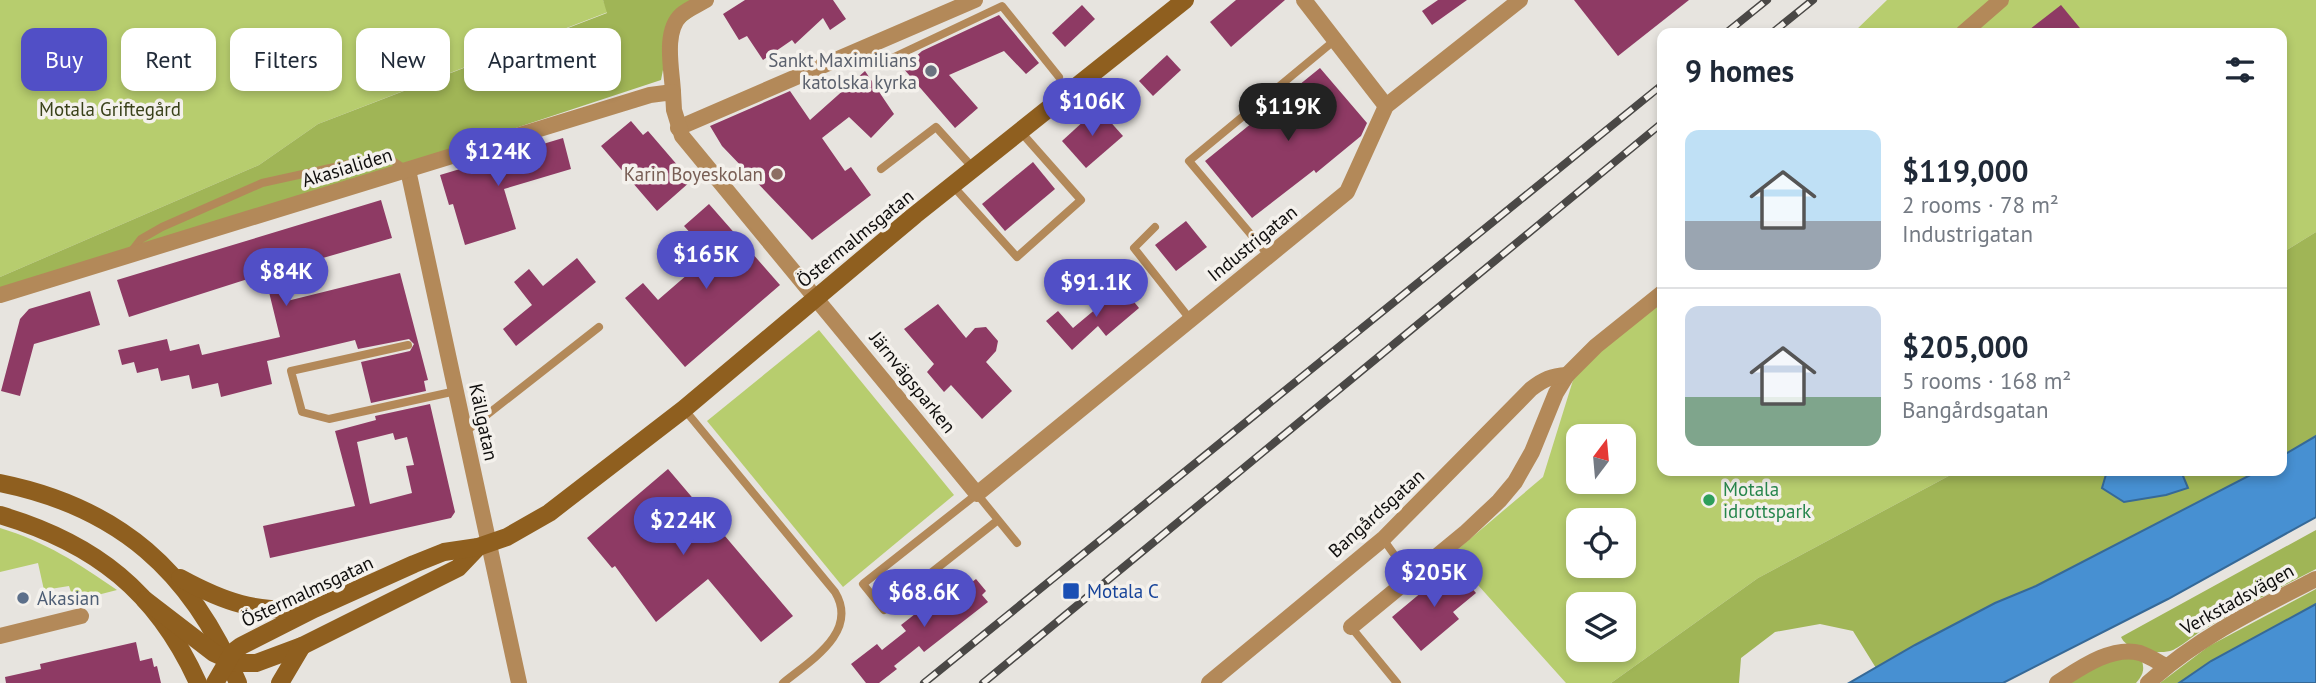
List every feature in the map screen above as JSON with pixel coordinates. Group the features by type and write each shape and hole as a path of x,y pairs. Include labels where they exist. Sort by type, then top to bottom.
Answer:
{"street":[{"path":"706,0 682,15 671,32 673,92 678,128 971,1"},
{"name":"Östermalmsgatan","path":"484,545 458,568 302,646 256,663 245,665 228,660 241,646 314,609 444,552 484,545 524,528 549,513 684,408 816,297 1185,0"},
{"path":"1304,0 1386,106"},
{"name":"Industrigatan","path":"977,494 1347,192 1386,106 1520,0"},
{"path":"1969,28 2001,0"},
{"name":"Akasialiden","path":"0,295 650,95 673,92"},
{"name":"Järnvägsparken","path":"678,128 977,494"},
{"name":"Källgatan","path":"408,170 456,391 484,545 519,683"},
{"name":"Bangårdsgatan","path":"1351,627 1465,533 1499,501 1515,482 1532,452 1556,393 1567,375 1596,346 1657,296"},
{"name":"Bangårdsgatan","path":"1209,683 1383,539 1531,389 1552,375 1567,375"},
{"path":"0,483 51,497 119,529 174,575 232,603 282,611 314,609"},
{"path":"0,515 50,531 85,551 118,574 145,600 203,647 228,660"},
{"path":"174,575 202,612 238,683"},
{"name":"Verkstadsvägen","path":"2148,683 2166,666 2210,635 2316,579"},
{"path":"145,600 173,635 198,683"},
{"path":"0,636 81,616"},
{"path":"280,683 302,646"},
{"path":"2057,683 2090,662 2121,653 2143,654 2166,666"},
{"path":"215,683 228,660"}],"lane":[{"path":"870,45 876,56 882,60 892,58 1002,6 1059,76"},
{"path":"1269,256 1189,160 1335,40"},
{"path":"881,169 936,127 974,169"},
{"path":"953,186 1017,257 1081,200 1020,131"},
{"path":"129,254 141,239 262,183 371,159 393,161 408,170"},
{"path":"1154,226 1134,248 1190,319"},
{"path":"464,432 599,327"},
{"path":"408,345 291,371 302,412 329,419 456,391"},
{"path":"684,408 841,601 843,612 838,631 824,649 783,683"},
{"path":"977,494 863,584 884,610 998,520"},
{"name":"Järnvägsparken","path":"977,494 1017,542"},
{"path":"1383,539 1411,578"},
{"path":"1351,627 1397,683"}],"green space":[{"name":"Motala Griftegård","path":"0,0 603,0 608,12 567,28 464,28 464,68 450,73 450,28 356,28 356,91 403,91 318,124 259,165 0,277"},
{"path":"603,0 713,0 670,34 661,80 0,298 0,277 259,165 318,124 404,91 450,91 450,73 464,68 464,91 621,91 621,28 568,28 607,13"},
{"path":"1887,0 2316,0 2316,232 2287,250 2287,28 1858,28"},
{"path":"2316,232 2316,436 2287,453 2287,250"},
{"name":"Motala idrottspark","path":"1657,292 1657,476 1949,476 1758,578 1611,683 1566,683 1451,555 1543,477 1583,348"},
{"path":"819,330 954,495 843,587 707,421"},
{"path":"1949,476 2248,476 2036,586 1995,603 1876,668 1853,631 1820,624 1775,632 1741,658 1739,683 1611,683 1758,578"},
{"path":"0,528 61,554 117,590 74,601 69,586 44,590 38,563 0,572"},
{"path":"2316,530 2316,569 2202,630 2174,650 2142,651 2124,642 2121,637"},
{"path":"2316,589 2316,604 2211,661 2179,683 2160,683 2209,646"},
{"path":"2132,656 2142,661 2143,665 2136,683 2064,683 2087,667"}],"water":[{"path":"2316,436 2316,517 2168,599 2003,683 1849,683 1995,603 2036,586 2248,476 2287,476 2287,453"},
{"path":"2106,476 2183,476 2188,488 2166,495 2124,502 2102,488"},
{"path":"2316,604 2316,683 2179,683 2211,661"}],"building":[{"path":"745,0 833,0 846,19 830,30 823,18 795,44 792,40 763,60 747,36 739,40 723,14"},
{"path":"1236,0 1285,0 1231,47 1210,22"},
{"path":"1438,0 1467,0 1432,25 1422,11"},
{"path":"1574,0 1689,0 1618,56"},
{"path":"1082,5 1095,19 1065,47 1052,33"},
{"path":"2061,5 2080,28 2031,28"},
{"name":"Sankt Maximilians katolska kyrka","path":"999,15 1039,63 1026,74 1004,51 949,75 978,108 955,128 903,68 922,51"},
{"path":"1167,55 1181,70 1153,96 1139,81"},
{"path":"1320,68 1367,123 1361,136 1316,173 1314,170 1252,218 1205,161"},
{"path":"865,71 894,114 871,138 849,117 822,138 845,171 851,167 871,195 812,240 722,146 710,126 790,91 810,120"},
{"path":"1098,108 1123,136 1086,168 1062,141"},
{"path":"631,121 643,135 648,131 691,181 657,211 601,146"},
{"path":"563,138 571,169 504,189 516,229 465,245 453,204 449,205 440,175"},
{"path":"1033,162 1055,189 1005,231 982,204"},
{"path":"381,200 392,238 278,271 287,301 400,273 428,380 424,381 426,391 371,403 361,362 410,351 414,344 409,339 358,349 355,340 267,361 272,384 221,397 218,383 192,389 189,375 161,381 158,368 137,373 134,362 122,365 118,350 167,339 170,351 199,344 202,355 280,337 268,288 258,291 254,277 129,317 117,280"},
{"path":"709,204 780,285 685,367 625,298 643,283 658,300 710,255 684,226"},
{"path":"1186,221 1207,247 1176,271 1155,245"},
{"path":"577,258 596,282 516,346 503,329 532,305 514,282 529,269 543,286"},
{"path":"1122,287 1139,308 1106,336 1098,326 1072,350 1046,321 1058,311 1073,328"},
{"path":"90,291 100,325 34,344 20,396 1,391 20,319 29,309"},
{"path":"938,304 966,338 975,328 986,327 998,341 996,351 986,362 1012,391 982,419 951,385 944,392 927,372 934,364 904,329"},
{"path":"430,404 455,512 451,518 270,558 263,526 355,506 335,431 376,420 375,416","holes":["393,433 395,440 407,437 414,465 406,466 412,493 370,504 357,442"]},
{"path":"668,469 793,616 761,642 708,579 656,622 615,566 612,568 587,538"},
{"path":"1453,566 1476,593 1453,612 1459,619 1421,651 1392,617"},
{"path":"966,574 972,582 976,579 986,591 982,595 988,602 924,652 919,646 894,666 897,669 879,683 866,683 851,664 877,644 882,650 906,631 901,625"},
{"path":"136,642 140,661 152,658 161,683 6,683 5,677 41,669 40,664"}],"railway":[{"path":"1732,28 1767,0"},
{"path":"1778,28 1813,0"},
{"path":"924,683 1657,89"},
{"path":"983,683 1657,127"}],"place":[{"name":"Sankt Maximilians katolska kyrka","path":"931,71"},
{"name":"Karin Boyeskolan","path":"777,174"},
{"name":"Motala idrottspark","path":"1709,500"},
{"name":"Motala C","path":"1071,591"},
{"name":"Akasian","path":"23,598"}]}
